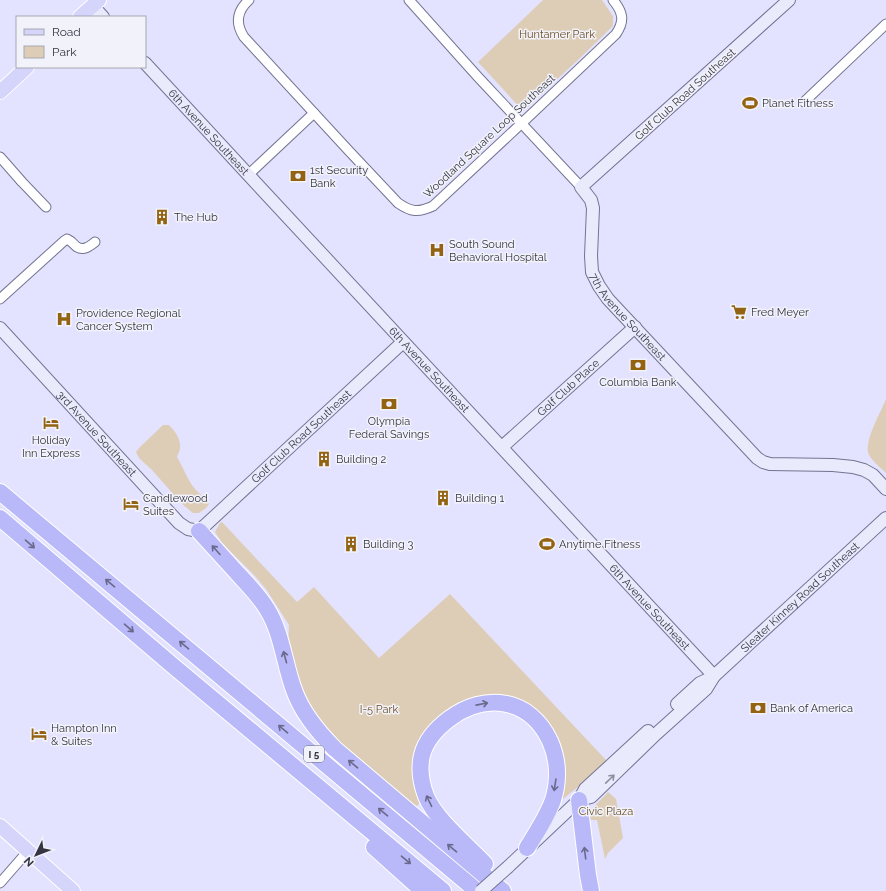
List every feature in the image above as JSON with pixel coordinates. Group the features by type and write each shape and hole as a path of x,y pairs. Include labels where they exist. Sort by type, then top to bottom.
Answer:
{"highway":[{"name":"I 5","path":"0,492 477,891"},
{"name":"I 5","path":"0,518 172,665 443,891"},
{"path":"199,531 255,592 267,609 280,640 294,691 304,712 318,732 335,749 503,891"},
{"path":"172,665 423,891"},
{"path":"512,891 445,823 432,807 426,796 422,783 420,763 422,753 427,742 439,727 464,709 490,703 515,706 532,716 546,732 555,755 557,767 553,800 528,848"},
{"path":"579,800 591,891"}],"main road":[{"path":"81,16 93,2"},
{"path":"0,92 26,68"},
{"path":"0,826 73,891"}],"street":[{"name":"Woodland Square Loop Southeast","path":"249,0 241,9 238,18 240,30 244,37 398,203 407,209 415,211 433,206 616,34 622,20 620,9 612,0"},
{"name":"7th Avenue Southeast","path":"409,0 478,77 581,187 591,200 593,208 591,256 592,272 604,294 750,451 757,458 770,464 833,465 853,467 864,470 873,475 886,489"},
{"name":"Golf Club Road Southeast","path":"581,187 789,0"},
{"path":"93,2 102,16"},
{"path":"804,102 886,24"},
{"name":"6th Avenue Southeast","path":"146,64 714,676"},
{"path":"248,175 314,113"},
{"path":"0,157 46,207"},
{"path":"0,299 64,241 72,241 77,247 83,249 95,242"},
{"name":"Golf Club Place","path":"502,447 635,327"},
{"name":"3rd Avenue Southeast","path":"0,328 179,523 188,529 199,531"},
{"name":"Golf Club Road Southeast","path":"199,531 403,342"},
{"name":"Sleater Kinney Road Southeast","path":"579,800 591,797 656,734 706,689 714,676 886,518"},
{"name":"Sleater Kinney Road Southeast","path":"481,891 579,800 585,789 614,762 700,683 714,676"},
{"path":"0,883 28,851"}],"green space":[{"name":"Huntamer Park","path":"543,0 602,0 613,16 613,26 523,111 478,62"},
{"path":"886,399 886,473 869,455 868,443 873,427"},
{"path":"163,425 169,425 177,435 180,441 180,450 177,457 193,486 209,504 199,513 193,513 182,504 152,470 139,458 136,452"},
{"name":"I-5 Park","path":"222,522 297,602 314,587 379,658 450,594 607,761 563,799 562,796 565,775 564,766 559,750 545,723 468,700 457,703 426,729 420,742 419,804 417,806 413,805 336,740 316,718 298,678 288,643 289,625 266,589 222,543 215,532"},
{"name":"Civic Plaza","path":"608,792 616,799 623,838 608,853 605,859 597,820 591,820 588,813"}],"place":[{"name":"Planet Fitness","path":"750,103"},
{"name":"1st Security Bank","path":"298,176"},
{"name":"The Hub","path":"162,217"},
{"name":"South Sound Behavioral Hospital","path":"437,250"},
{"name":"Fred Meyer","path":"739,312"},
{"name":"Providence Regional Cancer System","path":"64,319"},
{"name":"Columbia Bank","path":"638,365"},
{"name":"Olympia Federal Savings","path":"389,404"},
{"name":"Holiday Inn Express","path":"51,423"},
{"name":"Building 2","path":"324,459"},
{"name":"Building 1","path":"443,498"},
{"name":"Candlewood Suites","path":"131,504"},
{"name":"Building 3","path":"351,544"},
{"name":"Anytime Fitness","path":"547,544"},
{"name":"Bank of America","path":"758,708"},
{"name":"Hampton Inn & Suites","path":"39,734"}]}
